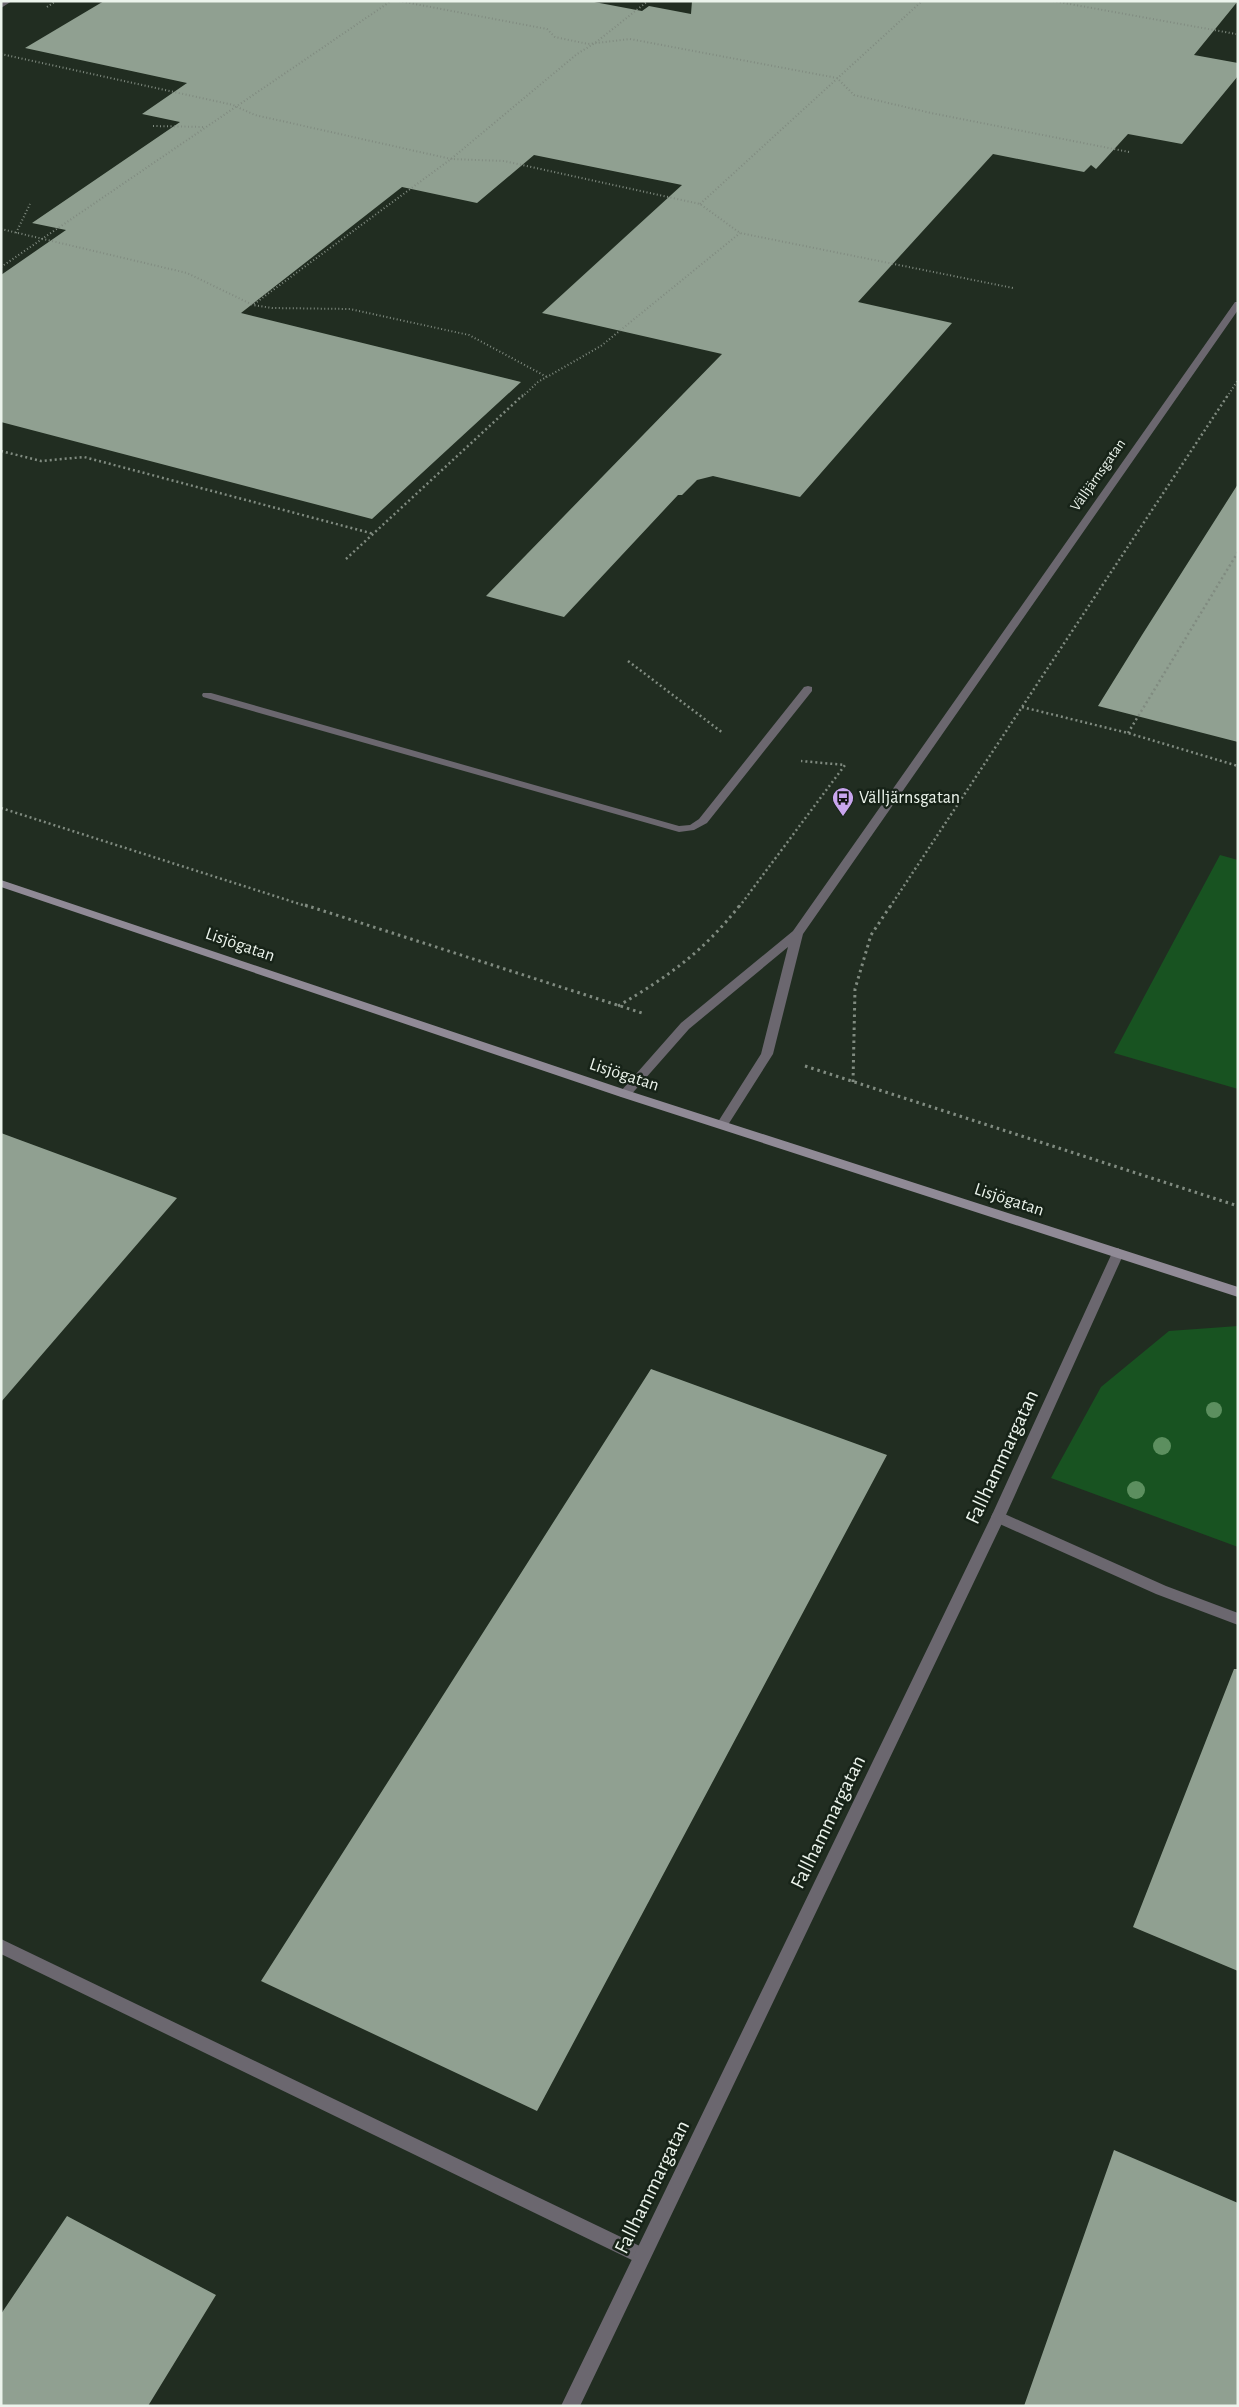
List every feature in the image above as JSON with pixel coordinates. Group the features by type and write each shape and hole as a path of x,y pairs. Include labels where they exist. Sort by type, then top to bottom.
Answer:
{"street":[{"path":"1,6 9,1"},
{"name":"Välljärnsgatan","path":"625,1094 686,1026 796,934 1238,304"},
{"path":"207,695 675,829 686,830 695,828 703,821 808,689"},
{"name":"Lisjögatan","path":"1,883 625,1094 1238,1292"},
{"name":"Välljärnsgatan","path":"722,1125 767,1054 796,934"},
{"name":"Fallhammargatan","path":"570,2406 998,1516 1118,1253"},
{"path":"998,1516 1161,1590 1238,1619"},
{"path":"1,1946 642,2256"}],"path":[{"path":"1,267 391,1"},
{"path":"399,1 547,29 555,37 588,44 630,39 837,78 854,96 1129,152"},
{"path":"253,305 451,159 577,54 648,1"},
{"path":"700,204 922,1"},
{"path":"1053,1 1236,34"},
{"path":"1,54 236,106 273,119 451,159 504,161 700,204 740,233 1013,288"},
{"path":"154,126 206,127"},
{"path":"16,233 30,204"},
{"path":"1,229 187,274 253,305 272,308 350,309 469,335 547,377"},
{"path":"346,559 538,382 601,346 740,233"},
{"path":"853,1082 856,989 872,935 1238,380"},
{"path":"1,450 41,461 84,457 374,534"},
{"path":"1128,733 1238,552"},
{"path":"1022,707 1128,733 1238,766"},
{"path":"1,808 686,1026"},
{"path":"767,1054 1238,1206"}],"green space":[{"path":"1220,855 1238,860 1238,1089 1114,1053"},
{"path":"1238,1326 1238,1547 1051,1478 1101,1387 1169,1331"}],"building":[{"path":"104,1 589,1 642,11 649,6 691,14 692,1 1238,1 1194,55 1238,63 1238,76 1182,144 1128,134 1096,169 1091,165 1084,172 993,154 858,302 952,323 800,497 713,476 697,480 682,495 678,495 564,617 486,596 722,354 542,313 682,185 534,155 477,203 402,187 241,313 521,382 372,519 1,422 1,275 66,230 32,223 180,122 142,114 187,83 25,48"},
{"path":"1238,484 1238,742 1098,706 1142,635"},
{"path":"1,1133 177,1198 1,1402"},
{"path":"651,1369 887,1455 537,2111 261,1981"},
{"path":"1234,1669 1238,1669 1238,1971 1133,1927"},
{"path":"1114,2150 1238,2203 1238,2406 1024,2406"},
{"path":"67,2216 216,2295 148,2406 1,2406 1,2314"}],"place":[{"name":"Välljärnsgatan","path":"843,817"}]}
